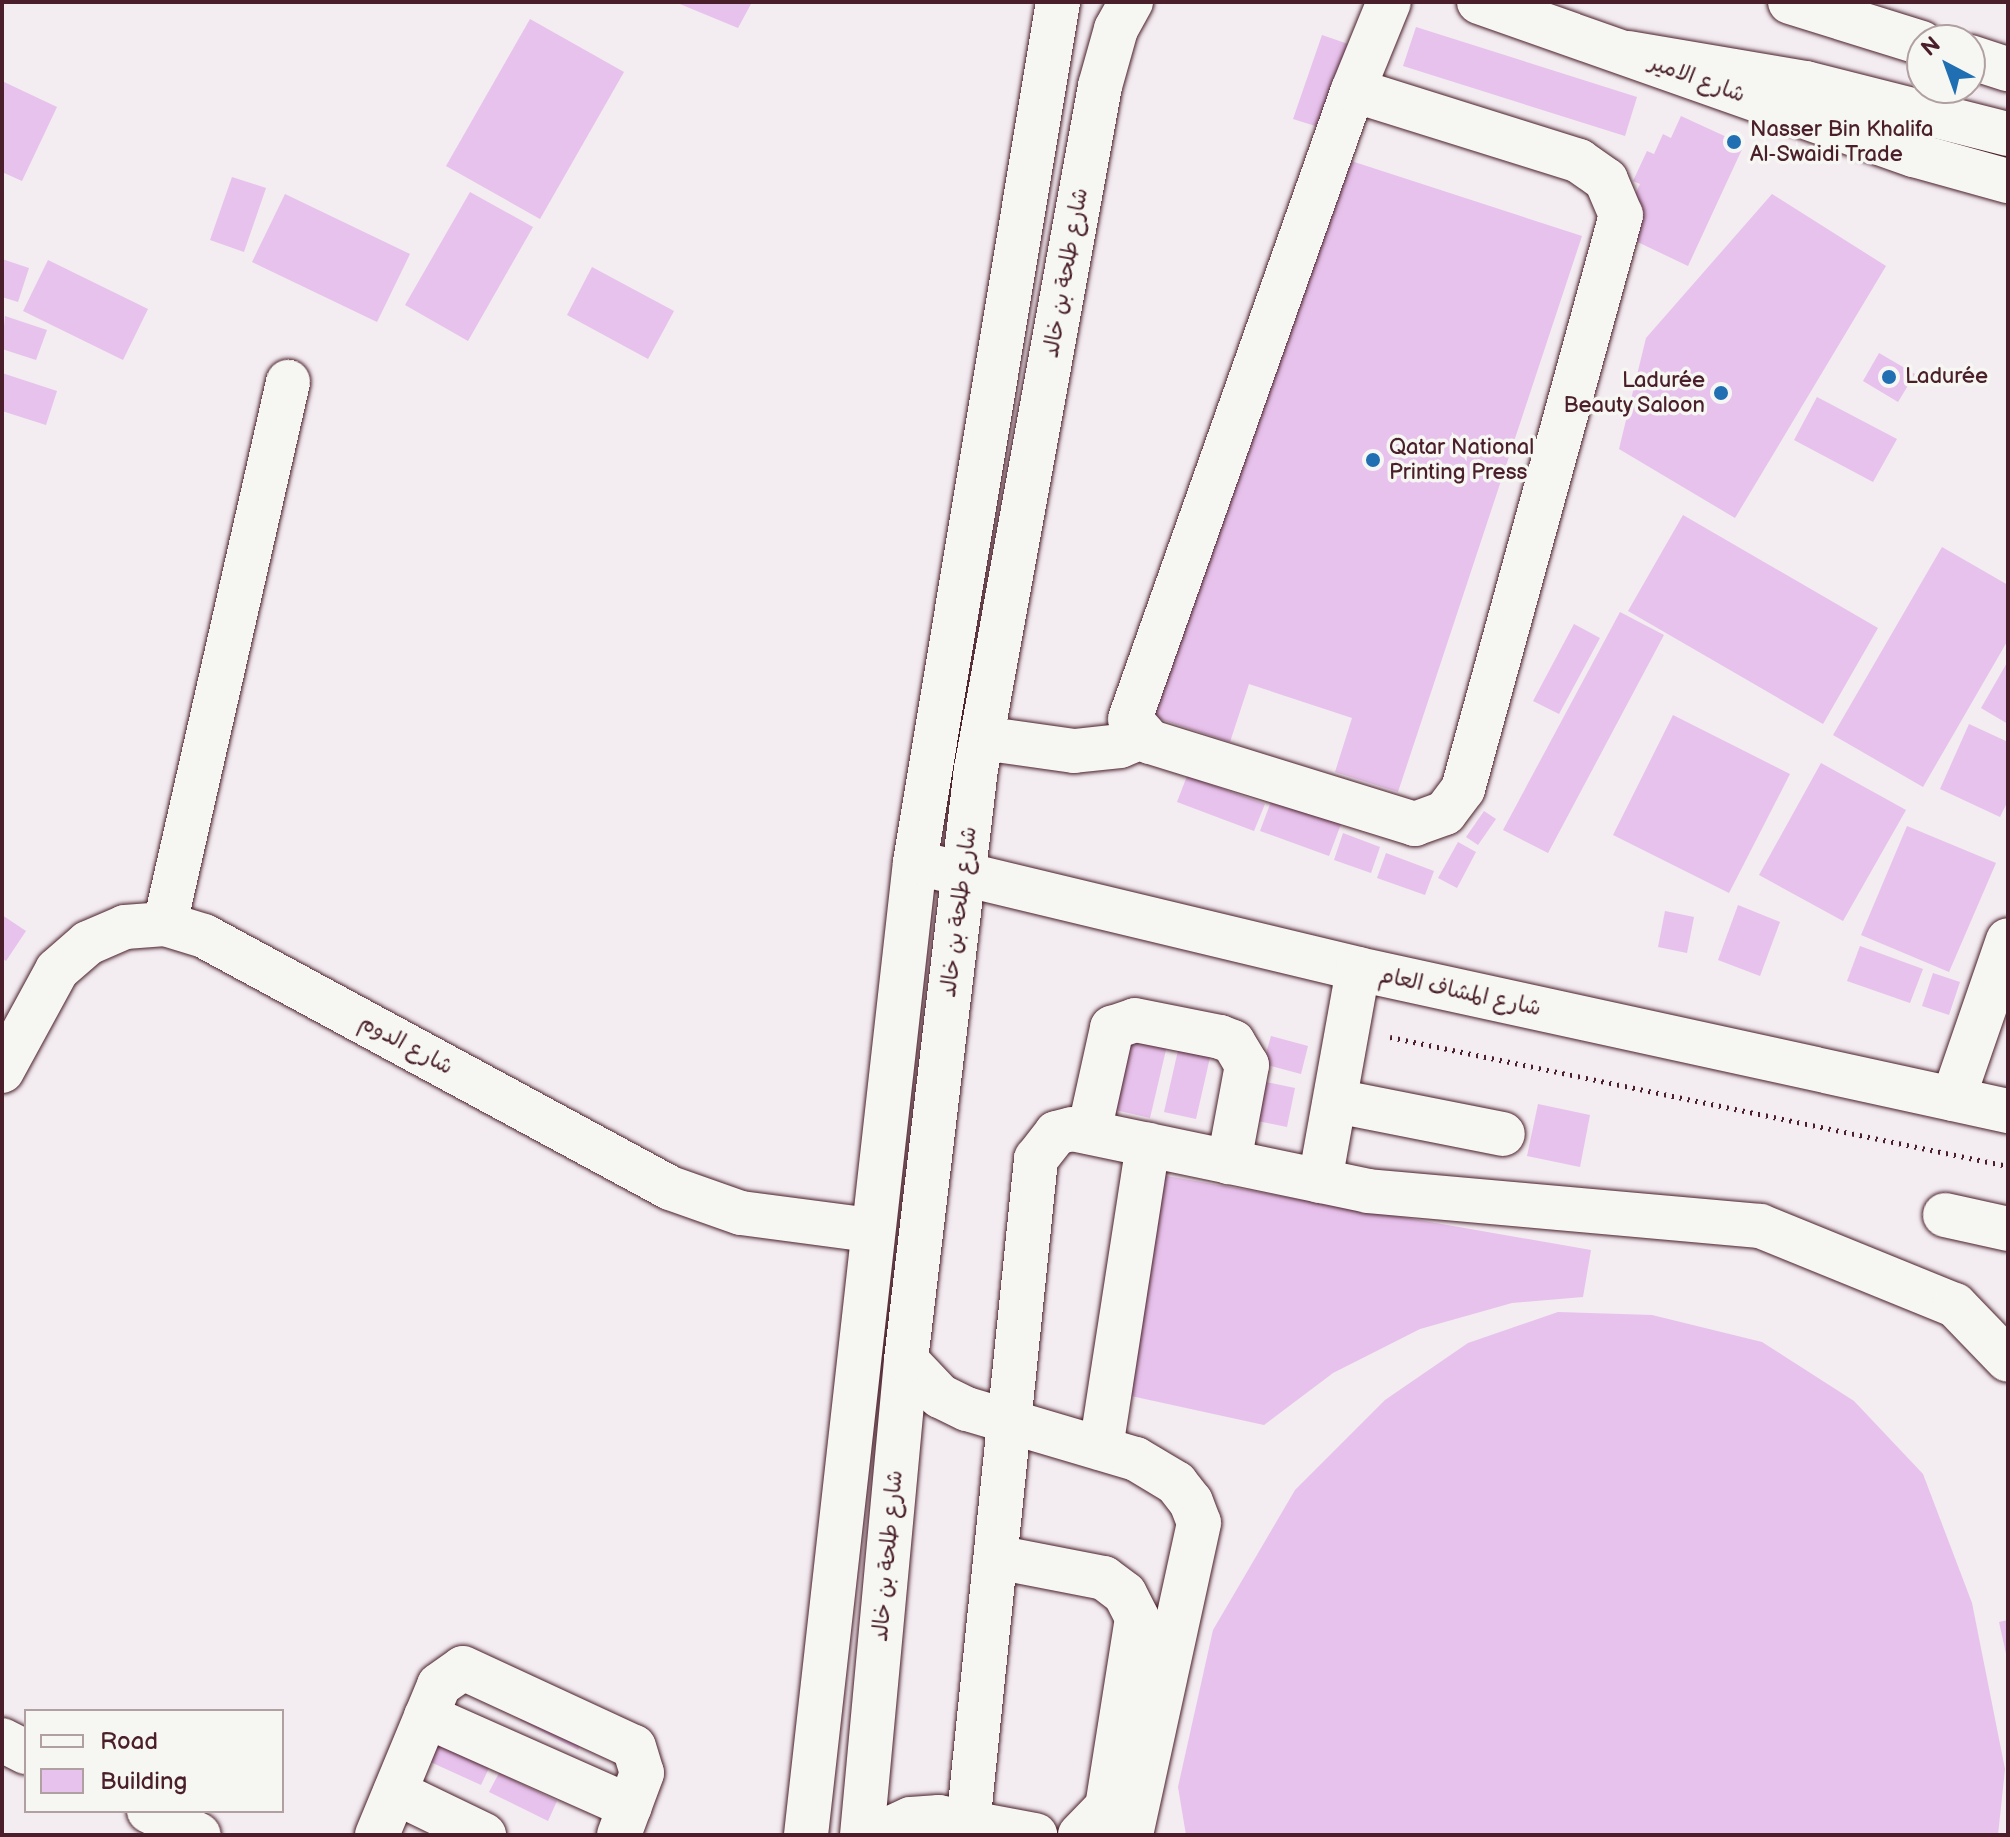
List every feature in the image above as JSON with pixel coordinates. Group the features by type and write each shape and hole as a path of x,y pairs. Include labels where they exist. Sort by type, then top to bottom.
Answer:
{"main road":[{"path":"806,1835 871,1230 915,862 1058,2"},
{"name":"شارع طلحة بن خالد","path":"862,1835 906,1360 982,738 1100,86 1116,29 1131,2"},
{"path":"1141,737 1130,719 1130,707 1353,90 1389,2"},
{"name":"شارع الامير","path":"1479,2 1914,155 2008,181"},
{"path":"1790,2 1906,38"},
{"path":"1628,53 1806,83 2008,134"},
{"path":"1986,62 2008,69"},
{"path":"982,738 1074,751 1120,746 1141,737 1415,824 1445,813 1463,789 1621,215 1606,180 1579,161 1353,90"},
{"path":"165,924 288,382"},
{"name":"شارع المشاف العام","path":"915,862 1358,969 2008,1111"},
{"name":"شارع الدوم","path":"2,1071 57,970 88,943 125,927 165,924 204,936 670,1188 741,1213 871,1230"},
{"path":"1953,1099 2008,940"},
{"path":"1320,1181 1350,1028 1358,969"},
{"path":"1089,1132 1105,1038 1112,1028 1135,1020 1220,1037 1233,1042 1247,1065 1229,1162"},
{"path":"1336,1101 1503,1134"},
{"path":"968,1829 1036,1159 1056,1133 1089,1132 1320,1181 1408,1196 1760,1226 1955,1305 2008,1360"},
{"path":"1101,1448 1148,1145"},
{"path":"1945,1215 2008,1229"},
{"path":"906,1360 940,1396 1009,1421 1136,1459 1176,1483 1199,1523 1131,1835"},
{"path":"996,1557 1104,1578 1125,1594 1137,1618 1107,1807 1080,1835"},
{"path":"377,1835 426,1716 444,1678 463,1668 473,1669 634,1747 642,1773 624,1821 426,1716"},
{"path":"2,1740 24,1751"},
{"path":"395,1792 484,1835"},
{"path":"876,1835 911,1819 968,1829 1035,1835"}],"path":[{"path":"1350,1028 2008,1166"}],"building":[{"path":"675,2 752,2 738,28"},
{"path":"530,19 624,72 540,219 446,166"},
{"path":"1416,27 1637,97 1625,136 1403,66"},
{"path":"1322,35 1357,47 1328,130 1293,119"},
{"path":"2,81 57,107 22,181 2,172"},
{"path":"1681,116 1744,145 1688,266 1625,236 1628,209 1640,184 1633,181 1647,151 1654,154 1663,134 1671,138"},
{"name":"Qatar National Printing Press","path":"1339,157 1582,236 1398,792 1335,772 1352,718 1249,684 1230,742 1154,717"},
{"path":"232,177 266,188 244,252 210,240"},
{"path":"470,192 533,227 468,341 405,305"},
{"path":"285,194 410,254 377,322 252,262"},
{"name":"Ladurée Beauty Saloon","path":"1772,194 1886,266 1735,518 1619,449 1646,338"},
{"path":"2,259 29,268 18,302 2,297"},
{"path":"48,260 148,309 123,360 23,311"},
{"path":"592,267 674,311 648,359 567,315"},
{"path":"5,316 47,330 36,360 2,349"},
{"name":"Ladurée","path":"1879,353 1915,374 1898,402 1863,381"},
{"path":"2,373 57,391 46,425 2,411"},
{"path":"1817,397 1897,439 1873,482 1794,440"},
{"path":"1683,515 1878,628 1823,724 1628,611"},
{"path":"1942,547 2008,585 2008,640 1923,787 1833,735"},
{"path":"1620,612 1664,635 1548,853 1503,830"},
{"path":"1574,624 1600,638 1559,714 1533,701"},
{"path":"2008,661 2008,724 1981,708"},
{"path":"1673,715 1790,774 1729,893 1613,835"},
{"path":"1969,724 2008,742 2008,801 2000,817 1940,789"},
{"path":"1821,763 1906,810 1843,921 1759,875"},
{"path":"1187,776 1265,804 1254,831 1177,802"},
{"path":"1272,799 1341,824 1329,856 1260,831"},
{"path":"1484,811 1496,819 1478,845 1466,837"},
{"path":"1907,826 1996,863 1949,972 1861,935"},
{"path":"1343,833 1380,847 1371,873 1334,860"},
{"path":"1458,842 1476,852 1457,888 1438,878"},
{"path":"1386,853 1434,871 1425,895 1377,878"},
{"path":"1738,905 1780,922 1760,976 1718,960"},
{"path":"1665,911 1694,917 1687,953 1658,947"},
{"path":"2,915 26,931 6,961 2,958"},
{"path":"1860,946 1923,969 1910,1003 1847,981"},
{"path":"1933,973 1960,982 1949,1015 1922,1006"},
{"path":"1134,1029 1169,1037 1150,1118 1115,1110"},
{"path":"1271,1036 1308,1046 1301,1074 1263,1064"},
{"path":"1179,1046 1211,1053 1196,1119 1164,1112"},
{"path":"1261,1081 1295,1088 1287,1127 1253,1120"},
{"path":"1538,1104 1590,1115 1580,1167 1527,1156"},
{"path":"1161,1175 1591,1250 1583,1297 1512,1303 1420,1329 1333,1373 1264,1425 1122,1394"},
{"path":"1558,1312 1652,1315 1762,1342 1854,1401 1923,1474 1972,1603 2005,1769 1998,1835 1186,1835 1178,1787 1213,1630 1295,1490 1385,1400 1468,1343"},
{"path":"2008,1620 2008,1658 2007,1658 1999,1622"},
{"path":"529,1704 587,1734 578,1750 520,1720"},
{"path":"434,1742 489,1768 481,1785 426,1760"},
{"path":"499,1773 557,1801 548,1821 489,1792"}],"place":[{"name":"Nasser Bin Khalifa Al-Swaidi Trade","path":"1734,142"},
{"name":"Ladurée","path":"1889,377"},
{"name":"Ladurée Beauty Saloon","path":"1721,393"},
{"name":"Qatar National Printing Press","path":"1373,460"}]}
